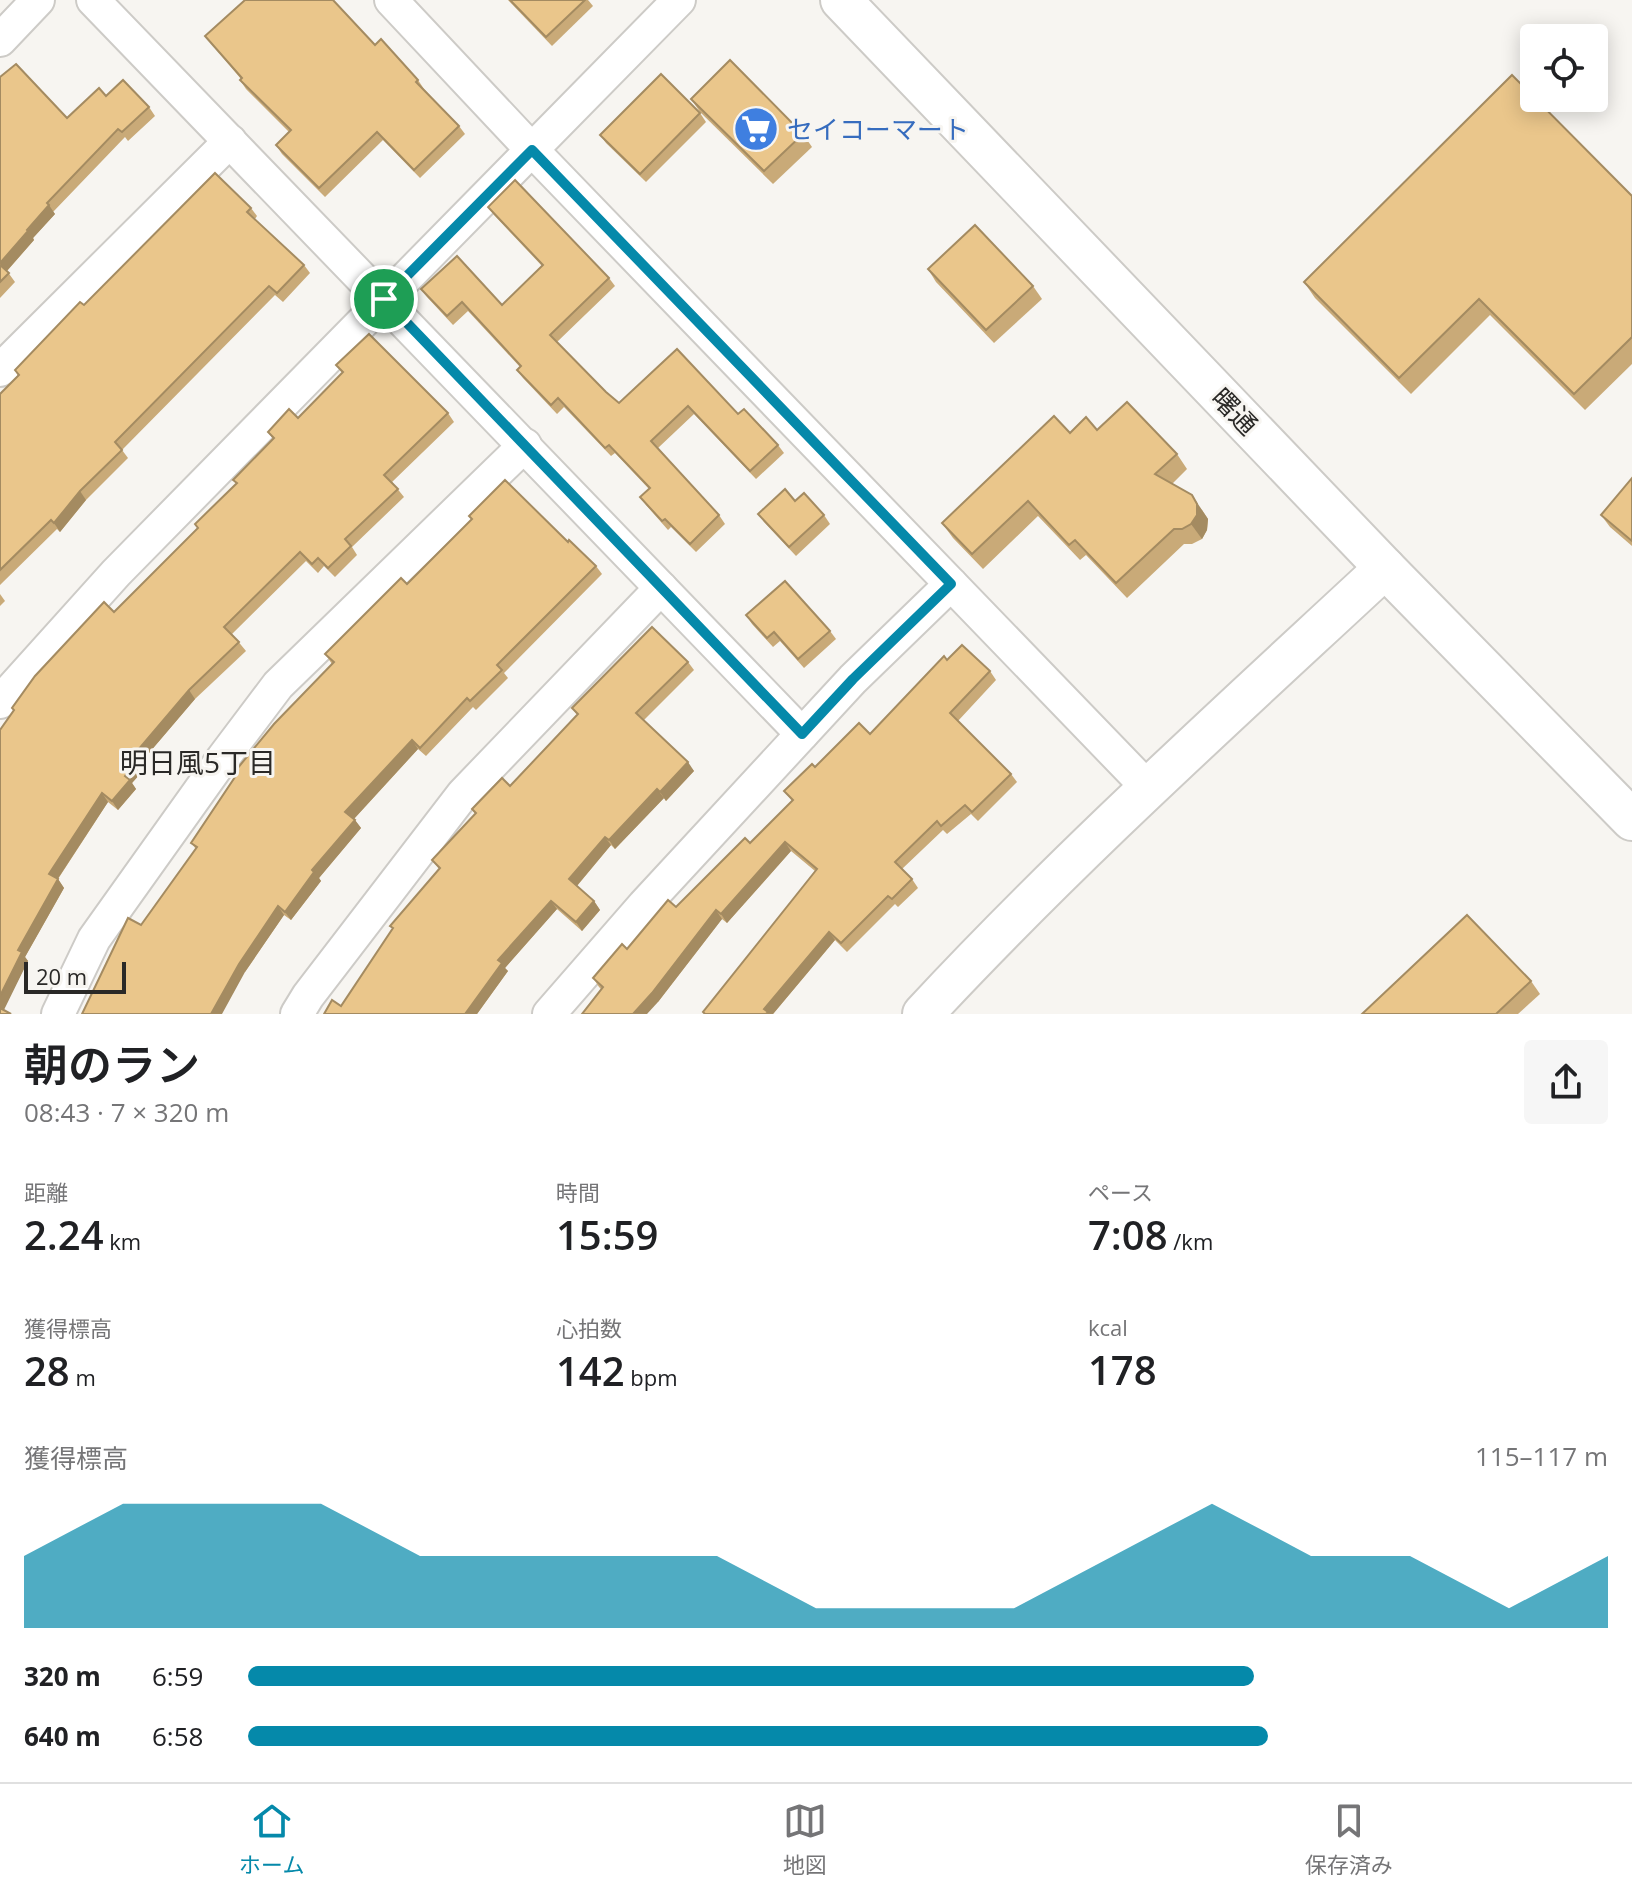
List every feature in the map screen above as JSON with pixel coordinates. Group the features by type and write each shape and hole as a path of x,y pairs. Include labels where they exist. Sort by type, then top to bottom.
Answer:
{"street":[{"path":"0,40 38,0"},
{"path":"93,0 802,734"},
{"path":"391,0 1148,788"},
{"path":"0,702 116,573 679,0"},
{"name":"曙通","path":"841,0 1385,568 1632,820"},
{"path":"0,370 230,141"},
{"path":"58,1014 94,939 278,685 525,445"},
{"path":"923,1014 997,935 1148,788 1385,568"},
{"path":"549,1014 644,905 853,679 951,584"},
{"path":"297,1014 463,794 661,588"}],"building":[{"path":"245,0 333,0 375,45 381,39 418,80 416,82 459,126 414,170 377,132 319,188 276,145 291,130 240,80 242,78 205,36"},
{"path":"510,0 585,0 546,37"},
{"name":"セイコーマート","path":"730,60 803,134 764,171 691,99"},
{"path":"16,64 67,118 99,88 106,96 123,80 149,107 122,132 118,129 47,203 49,205 0,263 0,77"},
{"path":"661,74 700,113 640,174 600,135"},
{"path":"1512,75 1520,83 1520,112 1549,112 1632,196 1632,337 1574,394 1479,299 1399,378 1304,282"},
{"path":"215,173 251,208 247,212 304,265 277,293 269,286 115,442 122,450 80,491 54,523 51,520 0,570 0,394 19,375 15,370 80,302 84,305"},
{"path":"515,180 609,278 550,335 606,392 619,403 677,349 738,414 744,409 778,445 750,471 688,406 651,441 719,515 690,544 665,519 662,521 640,497 650,488 609,445 605,448 558,398 551,405 517,370 521,366 462,302 447,316 421,289 457,256 502,305 543,265 488,207"},
{"path":"975,225 1033,286 986,330 928,269"},
{"path":"0,265 9,273 0,282"},
{"path":"369,334 448,413 384,475 398,489 345,539 351,546 328,568 318,558 312,564 300,552 224,627 239,642 189,690 137,751 130,762 134,765 125,776 130,780 112,801 102,793 49,874 58,879 18,950 22,952 0,996 0,730 14,710 12,708 35,676 104,602 114,612 198,528 195,524 237,483 233,480 274,438 268,432 289,409 298,418 343,372 336,365"},
{"path":"1127,402 1177,454 1155,474 1192,495 1197,504 1197,515 1191,524 1174,529 1116,583 1075,540 1069,545 1028,501 972,554 942,523 1054,416 1070,433 1086,417 1097,430"},
{"path":"1632,478 1632,541 1601,515"},
{"path":"505,480 596,566 497,665 502,670 470,701 467,698 420,748 412,740 345,812 355,820 312,870 314,872 285,912 278,906 239,964 211,1014 82,1014 128,918 141,925 197,847 191,843 235,777 232,775 274,724 334,662 325,654 401,578 407,584 472,519 469,516"},
{"path":"785,489 795,501 804,493 824,515 789,547 758,514"},
{"path":"785,581 830,631 798,659 774,632 767,638 746,615"},
{"path":"652,627 688,662 636,713 688,762 660,792 657,789 609,840 605,837 569,879 594,901 576,922 551,901 498,960 502,963 465,1014 324,1014 332,1000 341,1006 393,928 390,926 440,868 432,860 476,813 472,809 502,778 510,786 578,714 572,708"},
{"path":"962,645 990,671 950,713 1011,774 972,812 965,805 941,826 937,821 895,862 912,879 892,899 888,896 841,943 829,932 764,1009 768,1012 766,1014 705,1014 703,1012 817,869 785,842 721,914 716,910 633,1014 582,1014 603,987 593,978 622,944 627,949 668,900 676,907 745,838 750,843 793,800 784,791 812,764 815,767 859,723 870,734 944,656 947,660"},
{"path":"1467,915 1531,981 1496,1014 1362,1014"}],"place":[{"name":"セイコーマート","path":"756,129"}],"district":[{"name":"明日風5丁目","path":"198,762"}],"route":[{"path":"532,150 951,584 853,679 802,734 384,299 532,150"}]}
